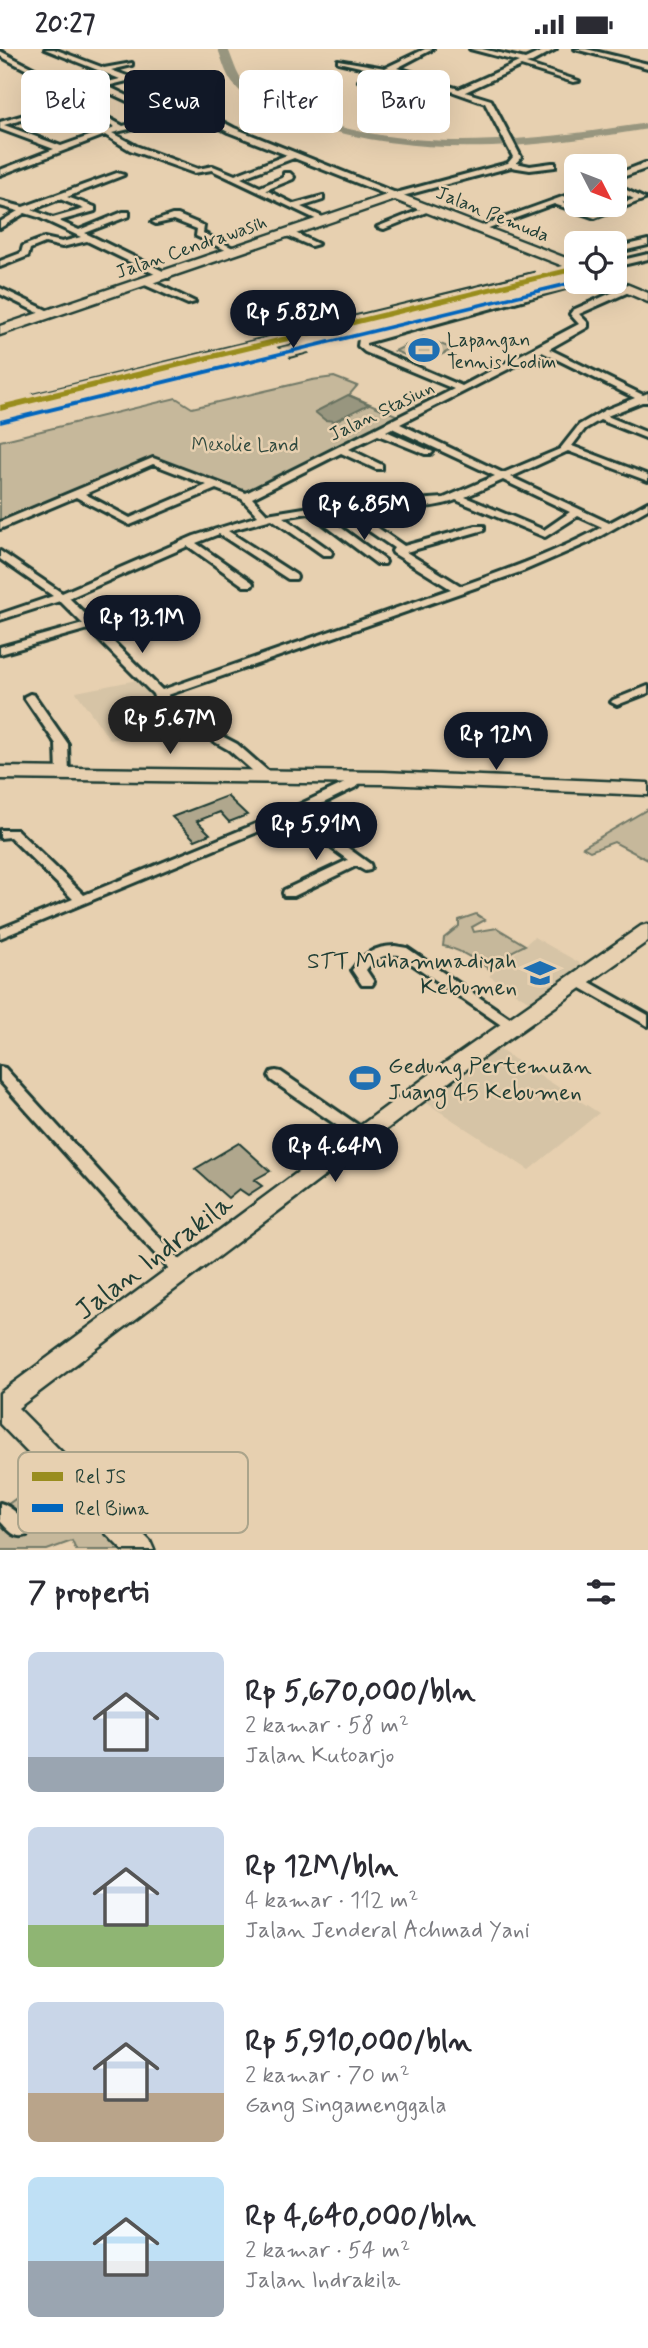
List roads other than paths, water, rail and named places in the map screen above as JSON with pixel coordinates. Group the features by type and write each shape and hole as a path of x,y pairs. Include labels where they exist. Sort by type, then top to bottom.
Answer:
{"main road":[{"name":"Jalan Pemuda","path":"395,196 564,262"},
{"name":"Jalan Cendrawasih","path":"0,331 166,277 395,196"},
{"path":"628,289 647,297"},
{"path":"0,773 266,776 648,789"},
{"path":"350,780 648,800"},
{"name":"Jalan Indrakila","path":"0,1408 512,1026 648,931"},
{"path":"0,1408 45,1452"},
{"path":"124,1533 140,1550"}],"street":[{"path":"0,51 5,49"},
{"path":"48,49 103,70 130,64"},
{"path":"340,61 391,70 401,62 430,49"},
{"path":"473,49 575,81"},
{"path":"461,91 553,49"},
{"path":"578,49 648,66"},
{"path":"0,51 34,70"},
{"path":"481,57 524,64"},
{"path":"450,87 489,104 517,157 511,165"},
{"path":"0,125 21,119"},
{"path":"110,122 122,128"},
{"path":"0,125 61,149"},
{"path":"225,126 292,156 395,196 511,165 530,168 551,165"},
{"path":"110,131 122,128"},
{"path":"0,173 102,133"},
{"path":"107,133 150,155 197,171 213,168 324,221"},
{"path":"235,178 292,156"},
{"path":"627,173 648,165"},
{"path":"260,190 290,177 287,174"},
{"path":"0,226 26,209 120,175"},
{"path":"627,192 641,198 627,202"},
{"path":"53,220 92,209 61,197"},
{"path":"295,207 320,198"},
{"path":"480,227 564,199"},
{"path":"0,202 53,220 166,277"},
{"path":"555,202 564,206"},
{"path":"381,227 430,209"},
{"path":"0,264 24,254 25,249 44,240 62,245 126,214"},
{"path":"156,222 177,218 201,228 199,234 235,251"},
{"path":"288,233 314,244"},
{"path":"627,248 648,242"},
{"path":"627,262 648,256"},
{"path":"559,260 564,260"},
{"path":"148,283 191,302"},
{"name":"Jalan Stasiun","path":"462,389 368,350 362,341 564,287"},
{"path":"462,389 585,325 574,314 576,312 628,289"},
{"path":"0,291 50,315"},
{"path":"542,349 646,398"},
{"name":"Jalan Stasiun","path":"246,497 462,389"},
{"path":"0,617 64,599 191,544 270,517 425,503 457,497 506,478 568,447 574,435 600,417 646,398"},
{"path":"600,417 648,436"},
{"path":"392,424 610,527"},
{"path":"378,431 428,452"},
{"path":"568,447 648,478"},
{"path":"340,450 379,467"},
{"path":"0,526 156,460 246,497 270,517 327,553"},
{"path":"119,528 216,485"},
{"path":"76,493 130,522"},
{"path":"457,497 545,534 576,512"},
{"path":"158,695 457,588 519,569 610,527 648,505"},
{"path":"344,509 402,548"},
{"path":"313,512 381,562"},
{"path":"457,588 397,551 480,528"},
{"path":"223,532 292,577"},
{"path":"191,544 248,584"},
{"path":"0,554 64,599 189,723 233,747 266,776"},
{"path":"0,651 90,625"},
{"path":"617,702 648,689"},
{"path":"30,697 61,744 63,775"},
{"path":"0,934 292,813 350,780"},
{"path":"289,893 361,864 292,813"},
{"path":"0,834 13,833 82,900"},
{"path":"367,982 359,970 366,960 388,949 402,951 512,1026"},
{"path":"579,981 648,1021"},
{"path":"0,1072 181,1272"},
{"path":"276,1076 363,1136"},
{"path":"0,1510 18,1527"}],"waterway":[{"path":"223,49 239,84 265,103 309,121 392,141 435,145 520,143 648,126"}],"railway":[{"path":"33,394 534,272"}],"rail line":[{"name":"JS","path":"0,408 564,271"},
{"name":"Bima","path":"3,422 564,286"}],"place":[{"name":"Lapangan Tennis Kodim","path":"424,350"},
{"name":"STT Muhammadiyah Kebumen","path":"540,973"},
{"name":"Gedung Pertemuan Juang 45 Kebumen","path":"365,1078"}],"park label":[{"name":"Mexolie Land","path":"245,444"}]}
